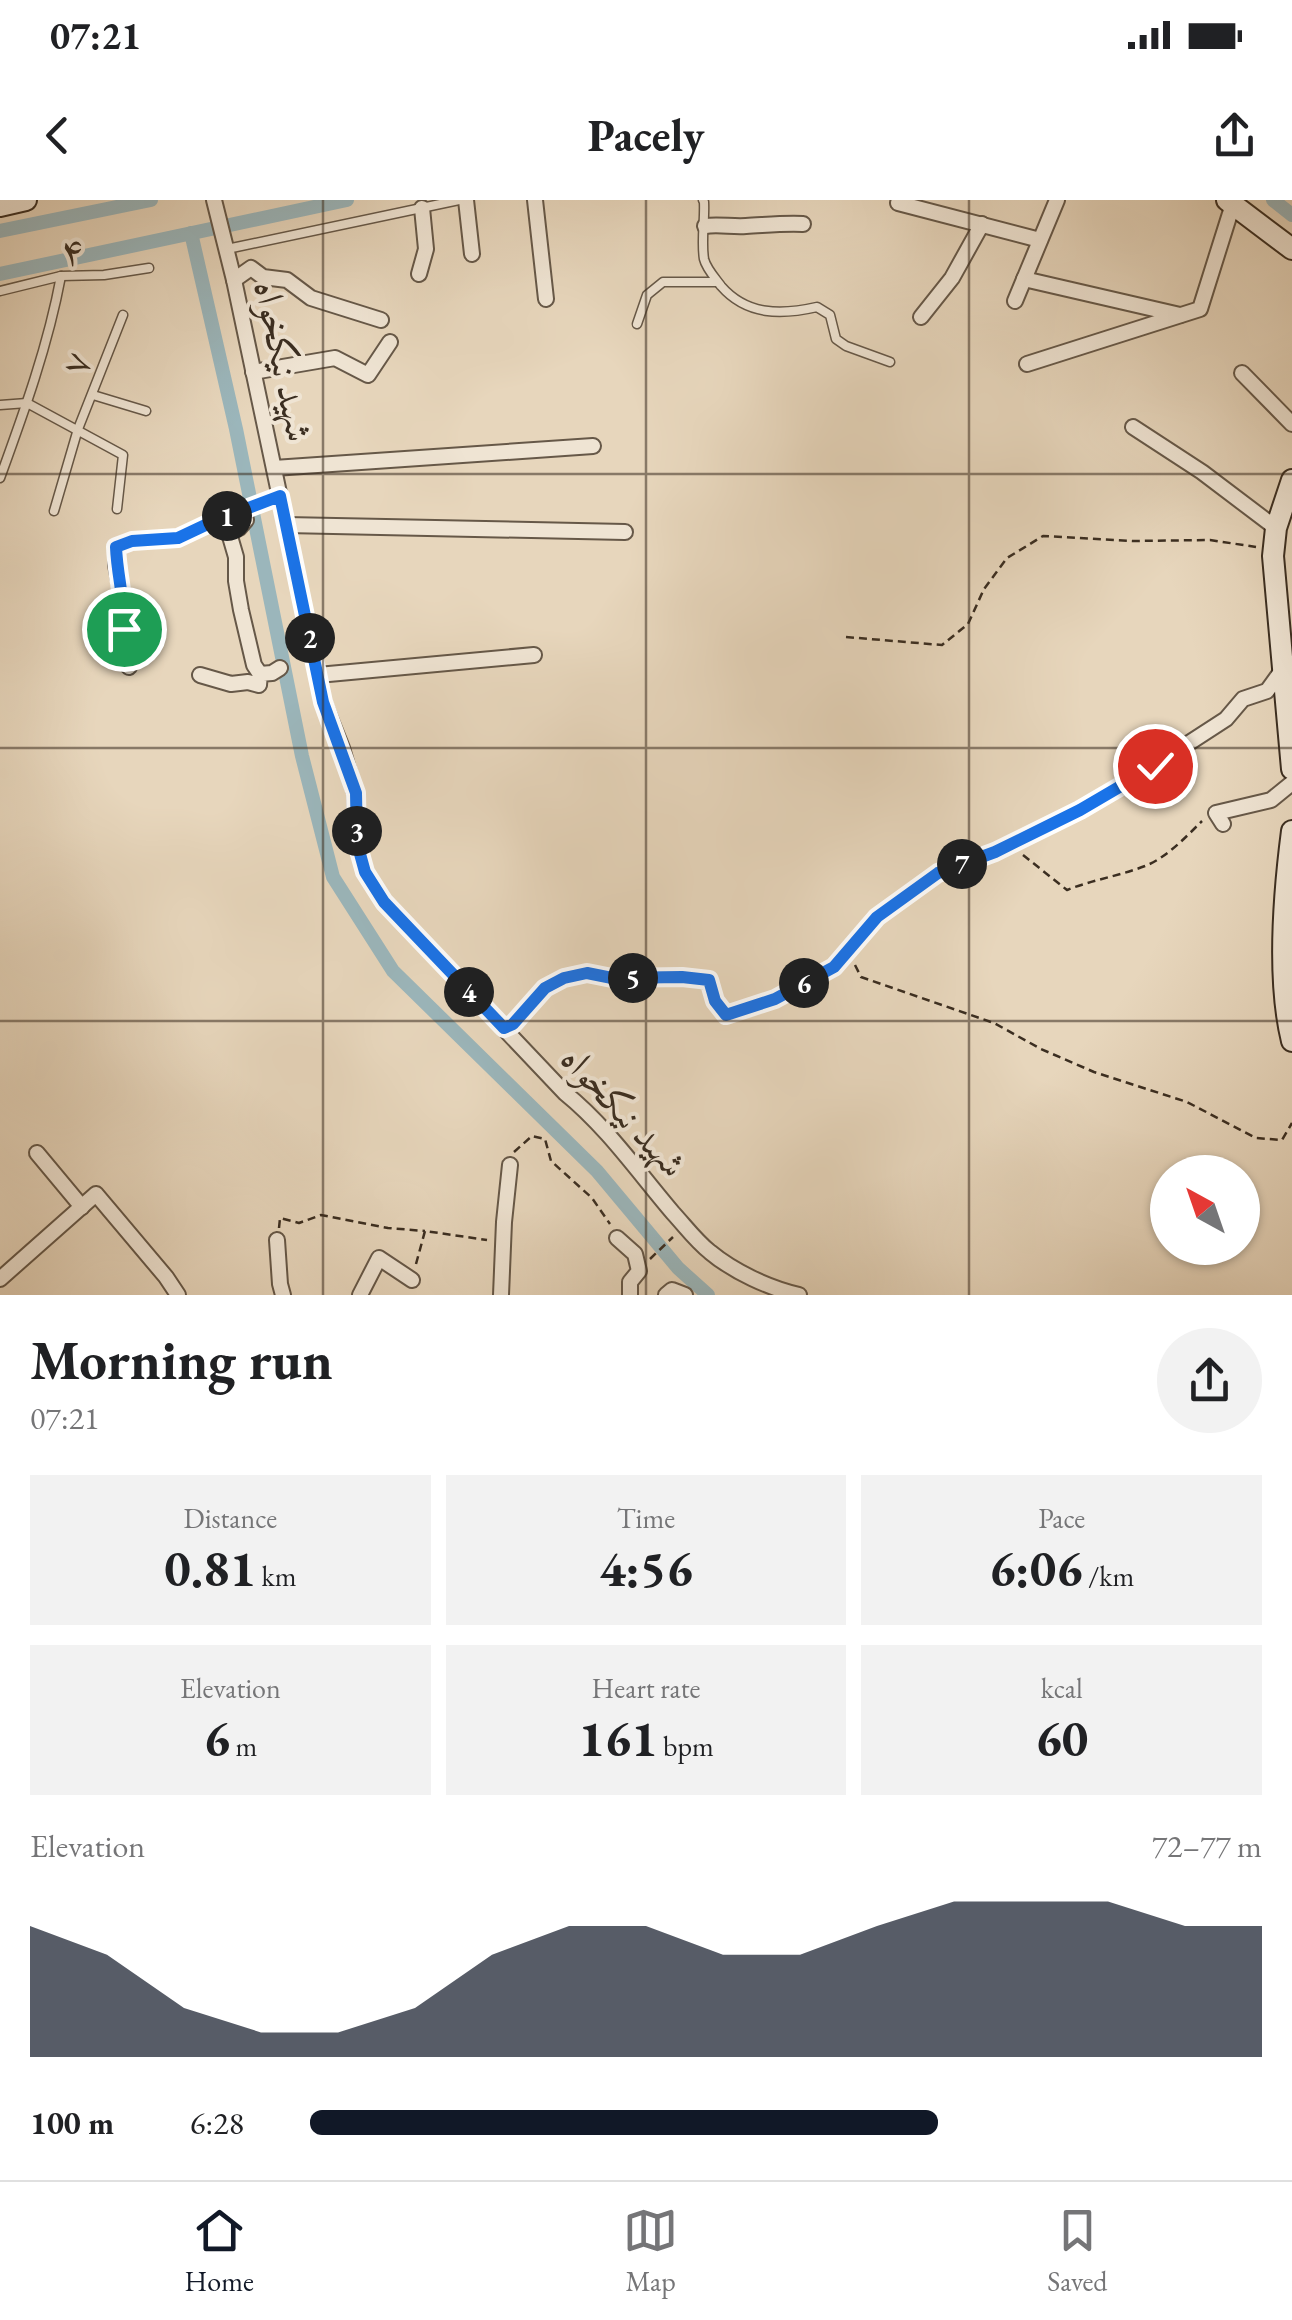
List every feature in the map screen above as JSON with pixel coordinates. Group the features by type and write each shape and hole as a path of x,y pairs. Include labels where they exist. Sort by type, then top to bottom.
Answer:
{"main road":[{"path":"0,206 26,200"},
{"path":"1230,202 1292,249"},
{"path":"1292,480 1273,556 1292,769"},
{"path":"1292,831 1284,966 1292,1040"}],"street":[{"name":"شهید نیکخواه","path":"214,200 323,702 356,793 357,843 365,872 384,902 565,1093 585,1109 710,1252 760,1282 800,1295"},
{"path":"462,200 472,254"},
{"path":"535,200 546,299"},
{"path":"1015,301 1057,200"},
{"path":"1027,364 1200,309 1230,202"},
{"path":"898,203 1040,240"},
{"path":"419,274 426,248 422,208"},
{"path":"705,226 804,224"},
{"path":"921,317 952,278 982,224"},
{"path":"234,280 250,268 264,278 287,280 311,298 381,320"},
{"path":"1024,279 1180,315"},
{"path":"254,372 335,358 368,374 390,342"},
{"path":"1242,373 1292,424"},
{"path":"1133,426 1202,472 1275,537"},
{"path":"274,468 593,446"},
{"path":"129,667 116,547 132,541 178,538 280,496"},
{"path":"200,675 231,684 259,685 260,674 254,665 229,532 246,520 249,507"},
{"path":"286,525 625,532"},
{"path":"318,675 534,654"},
{"path":"260,674 272,674 280,668"},
{"path":"504,1028 513,1024 545,988 564,978 587,973 612,978 709,980 715,1001 726,1015 775,999 834,967 877,917 938,873 1011,844 1080,810 1155,766 1226,719 1243,699 1267,691 1284,668"},
{"path":"1220,818 1271,800 1292,783"},
{"path":"37,1152 82,1207"},
{"path":"501,1295 510,1165"},
{"path":"0,1279 96,1194 178,1295"},
{"path":"617,1238 635,1254 639,1271 630,1282 630,1295"},
{"path":"278,1240 284,1295"},
{"path":"360,1295 379,1258 412,1280"},
{"path":"666,1295 672,1290 685,1295"}],"lane":[{"path":"226,249 462,200"},
{"path":"703,200 704,260 731,298 759,312 790,313 817,307 830,315 836,339 890,362"},
{"name":"۴","path":"0,291 61,276 149,268"},
{"path":"0,478 53,322 61,276"},
{"path":"637,324 647,295 662,282 718,282"},
{"name":"۷","path":"54,511 78,429 122,316"},
{"path":"93,395 146,411"},
{"path":"0,406 27,403 123,455 118,509"}],"path":[{"path":"846,637 942,645 968,624 984,589 1006,558 1042,536 1210,540 1249,548 1275,537"},
{"path":"1011,844 1067,890 1148,866 1204,820 1220,818"},
{"path":"848,950 861,977 994,1023 1094,1072 1187,1102 1256,1138 1282,1140 1292,1123"},
{"path":"510,1165 515,1150 532,1136 546,1139 551,1161 598,1206 617,1238"},
{"path":"278,1240 280,1218 298,1223 321,1215 486,1240 503,1236"},
{"path":"412,1280 425,1231"}],"waterway":[{"path":"0,231 151,200"},
{"path":"0,274 347,200"},
{"path":"1273,200 1292,215"},
{"path":"191,233 236,429 302,756 333,877 393,971 597,1171 678,1268 708,1295"}],"route":[{"path":"124,629 116,547 132,541 178,538 280,496 323,702 356,793 357,843 365,872 384,902 504,1028 513,1024 545,988 564,978 587,973 612,978 709,980 715,1001 726,1015 775,999 834,967 877,917 938,873 995,852 1080,810 1155,766"}]}
